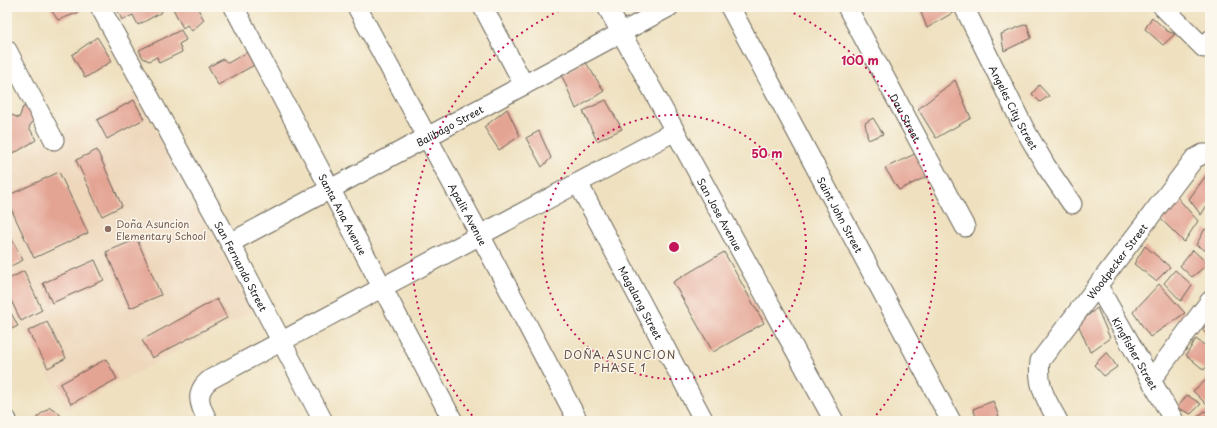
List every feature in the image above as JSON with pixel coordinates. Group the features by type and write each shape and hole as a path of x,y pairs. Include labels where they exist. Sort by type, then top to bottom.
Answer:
{"street":[{"name":"San Fernando Street","path":"100,7 230,243 323,421"},
{"name":"Santa Ana Avenue","path":"234,7 453,421"},
{"name":"Apalit Avenue","path":"357,7 428,137 578,421"},
{"path":"483,7 524,85"},
{"name":"San Jose Avenue","path":"607,7 834,421"},
{"name":"Balibago Street","path":"230,243 669,7"},
{"name":"Saint John Street","path":"730,7 951,421"},
{"name":"Dau Street","path":"847,7 965,227"},
{"name":"Angeles City Street","path":"964,7 1024,128 1046,166 1072,204"},
{"path":"1163,7 1204,48 1210,40"},
{"path":"7,50 54,140"},
{"path":"208,421 202,410 200,396 204,384 675,131"},
{"name":"Woodpecker Street","path":"1058,421 1041,388 1038,374 1040,361 1194,159 1207,154"},
{"name":"Magalang Street","path":"578,183 704,421"},
{"name":"Kingfisher Street","path":"1098,286 1174,421"},
{"path":"1151,380 1210,301"}],"shaded area":[{"name":"Doña Asuncion Elementary School","path":"135,92 252,311 67,410 7,298 7,160"}],"building":[{"path":"49,7 78,7 80,12 58,20"},
{"path":"116,7 160,7 162,12 138,25 133,15 122,20"},
{"path":"172,7 197,7 204,20 192,31 187,25 183,28"},
{"path":"919,7 958,7 959,9 927,28"},
{"path":"1152,17 1167,31 1175,34 1163,45 1145,29"},
{"path":"1027,24 1031,38 1004,51 1001,34"},
{"path":"181,30 186,40 179,44 182,52 159,63 157,57 149,61 143,58 139,50"},
{"path":"97,37 112,61 85,78 72,55"},
{"path":"251,50 258,63 218,85 208,67 223,59 228,63"},
{"path":"585,61 604,91 576,109 562,76"},
{"path":"955,80 971,118 936,138 918,109"},
{"path":"1039,85 1049,96 1040,102 1032,94"},
{"path":"134,100 144,119 107,139 97,120"},
{"path":"606,100 622,129 597,141 583,111"},
{"path":"23,107 32,107 37,116 29,127 36,140 18,151 7,155 7,117 12,115 19,118"},
{"path":"507,109 520,136 499,150 484,127"},
{"path":"873,118 883,134 868,140 865,123"},
{"path":"539,131 551,158 542,167 526,138"},
{"path":"97,150 122,206 102,216 76,160"},
{"path":"919,152 930,175 899,190 885,168"},
{"path":"1210,170 1210,200 1201,215 1189,199"},
{"path":"59,172 88,233 34,258 7,200 7,196"},
{"path":"1176,196 1198,221 1184,242 1158,216"},
{"path":"1205,229 1210,232 1210,253 1196,245"},
{"path":"10,236 23,260 7,268 7,238"},
{"path":"137,239 161,295 130,308 106,252"},
{"path":"1145,246 1170,267 1156,281 1134,264"},
{"path":"1193,250 1208,264 1192,277 1180,266"},
{"path":"724,252 764,323 713,352 673,282"},
{"path":"95,260 104,280 52,303 43,283"},
{"path":"1175,270 1192,285 1181,301 1164,283"},
{"path":"24,271 42,310 21,321 7,292 7,280"},
{"path":"1159,284 1185,313 1150,337 1133,312"},
{"path":"217,299 227,318 152,358 142,340"},
{"path":"1097,308 1110,338 1090,352 1078,324"},
{"path":"7,309 18,326 7,331"},
{"path":"1210,321 1210,336 1202,330"},
{"path":"47,322 66,358 48,368 28,331"},
{"path":"1196,339 1210,349 1210,362 1204,370 1186,355"},
{"path":"1107,352 1117,367 1104,376 1094,365"},
{"path":"106,359 117,379 71,404 60,384"},
{"path":"1207,379 1210,383 1210,408 1193,391"},
{"path":"1187,395 1201,404 1191,414 1177,408"},
{"path":"993,401 999,417 991,421 978,421 973,409"},
{"path":"50,407 59,413 63,421 39,421 37,417"},
{"path":"1205,411 1210,415 1210,421 1193,420"}],"place":[{"name":"Doña Asuncion Elementary School","path":"108,229"}],"district":[{"name":"DOÑA ASUNCION PHASE 1","path":"620,360"}]}
